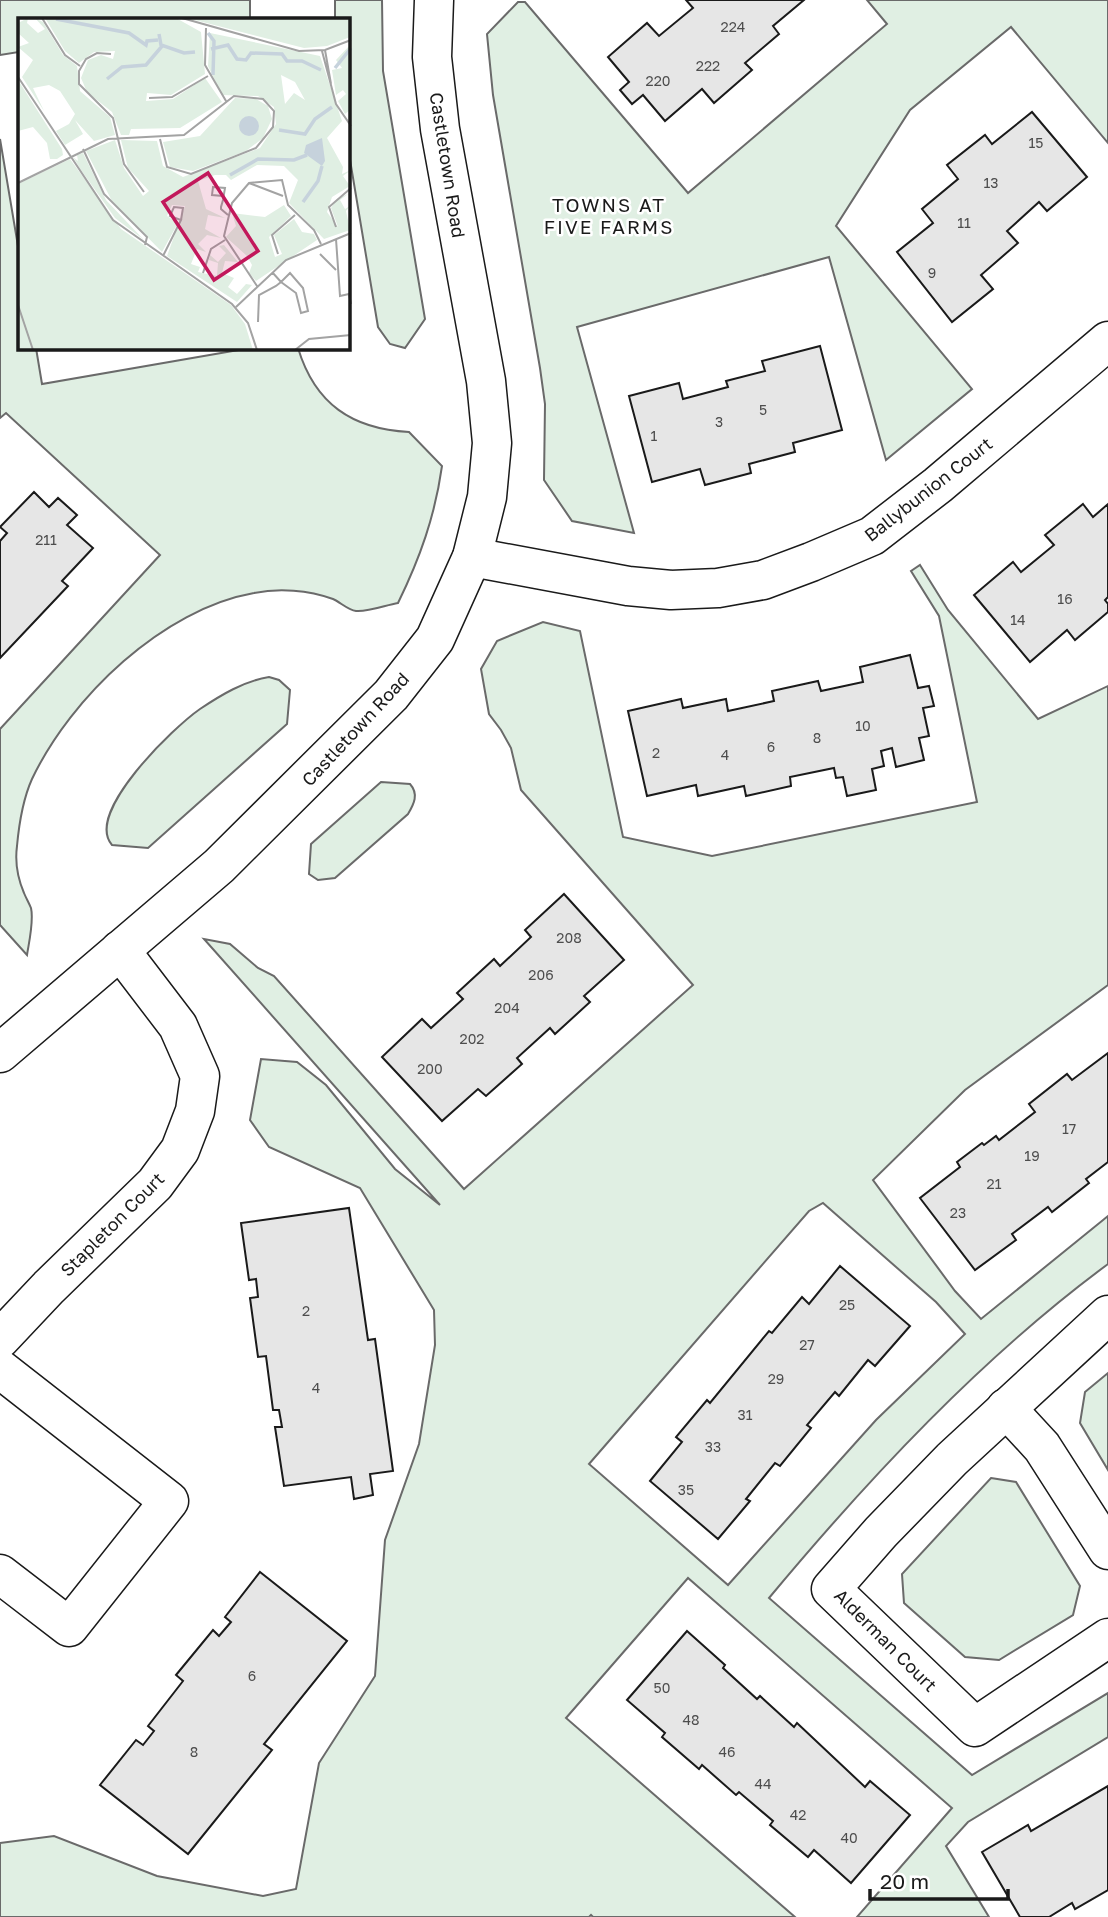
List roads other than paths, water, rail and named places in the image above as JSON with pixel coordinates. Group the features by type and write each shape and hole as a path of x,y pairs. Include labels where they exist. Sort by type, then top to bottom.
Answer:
{"street":[{"name":"Castletown Road","path":"0,1053 219,866 391,695 435,639 472,557 487,497 492,443 486,381 440,129 432,57 434,0"},
{"name":"Ballybunion Court","path":"472,557 628,586 671,590 718,588 763,580 873,536 938,485 1108,341"},
{"name":"Stapleton Court","path":"0,1339 49,1287 155,1184 180,1150 195,1111 200,1076 178,1026 120,950"},
{"name":"Alderman Court","path":"1108,1315 934,1477 831,1589 975,1727 1108,1638"},
{"path":"0,1369 169,1501 69,1627 0,1574"},
{"path":"1006,1408 1042,1447 1108,1550"}],"district":[{"name":"TOWNS AT FIVE FARMS","path":"609,215"}]}
